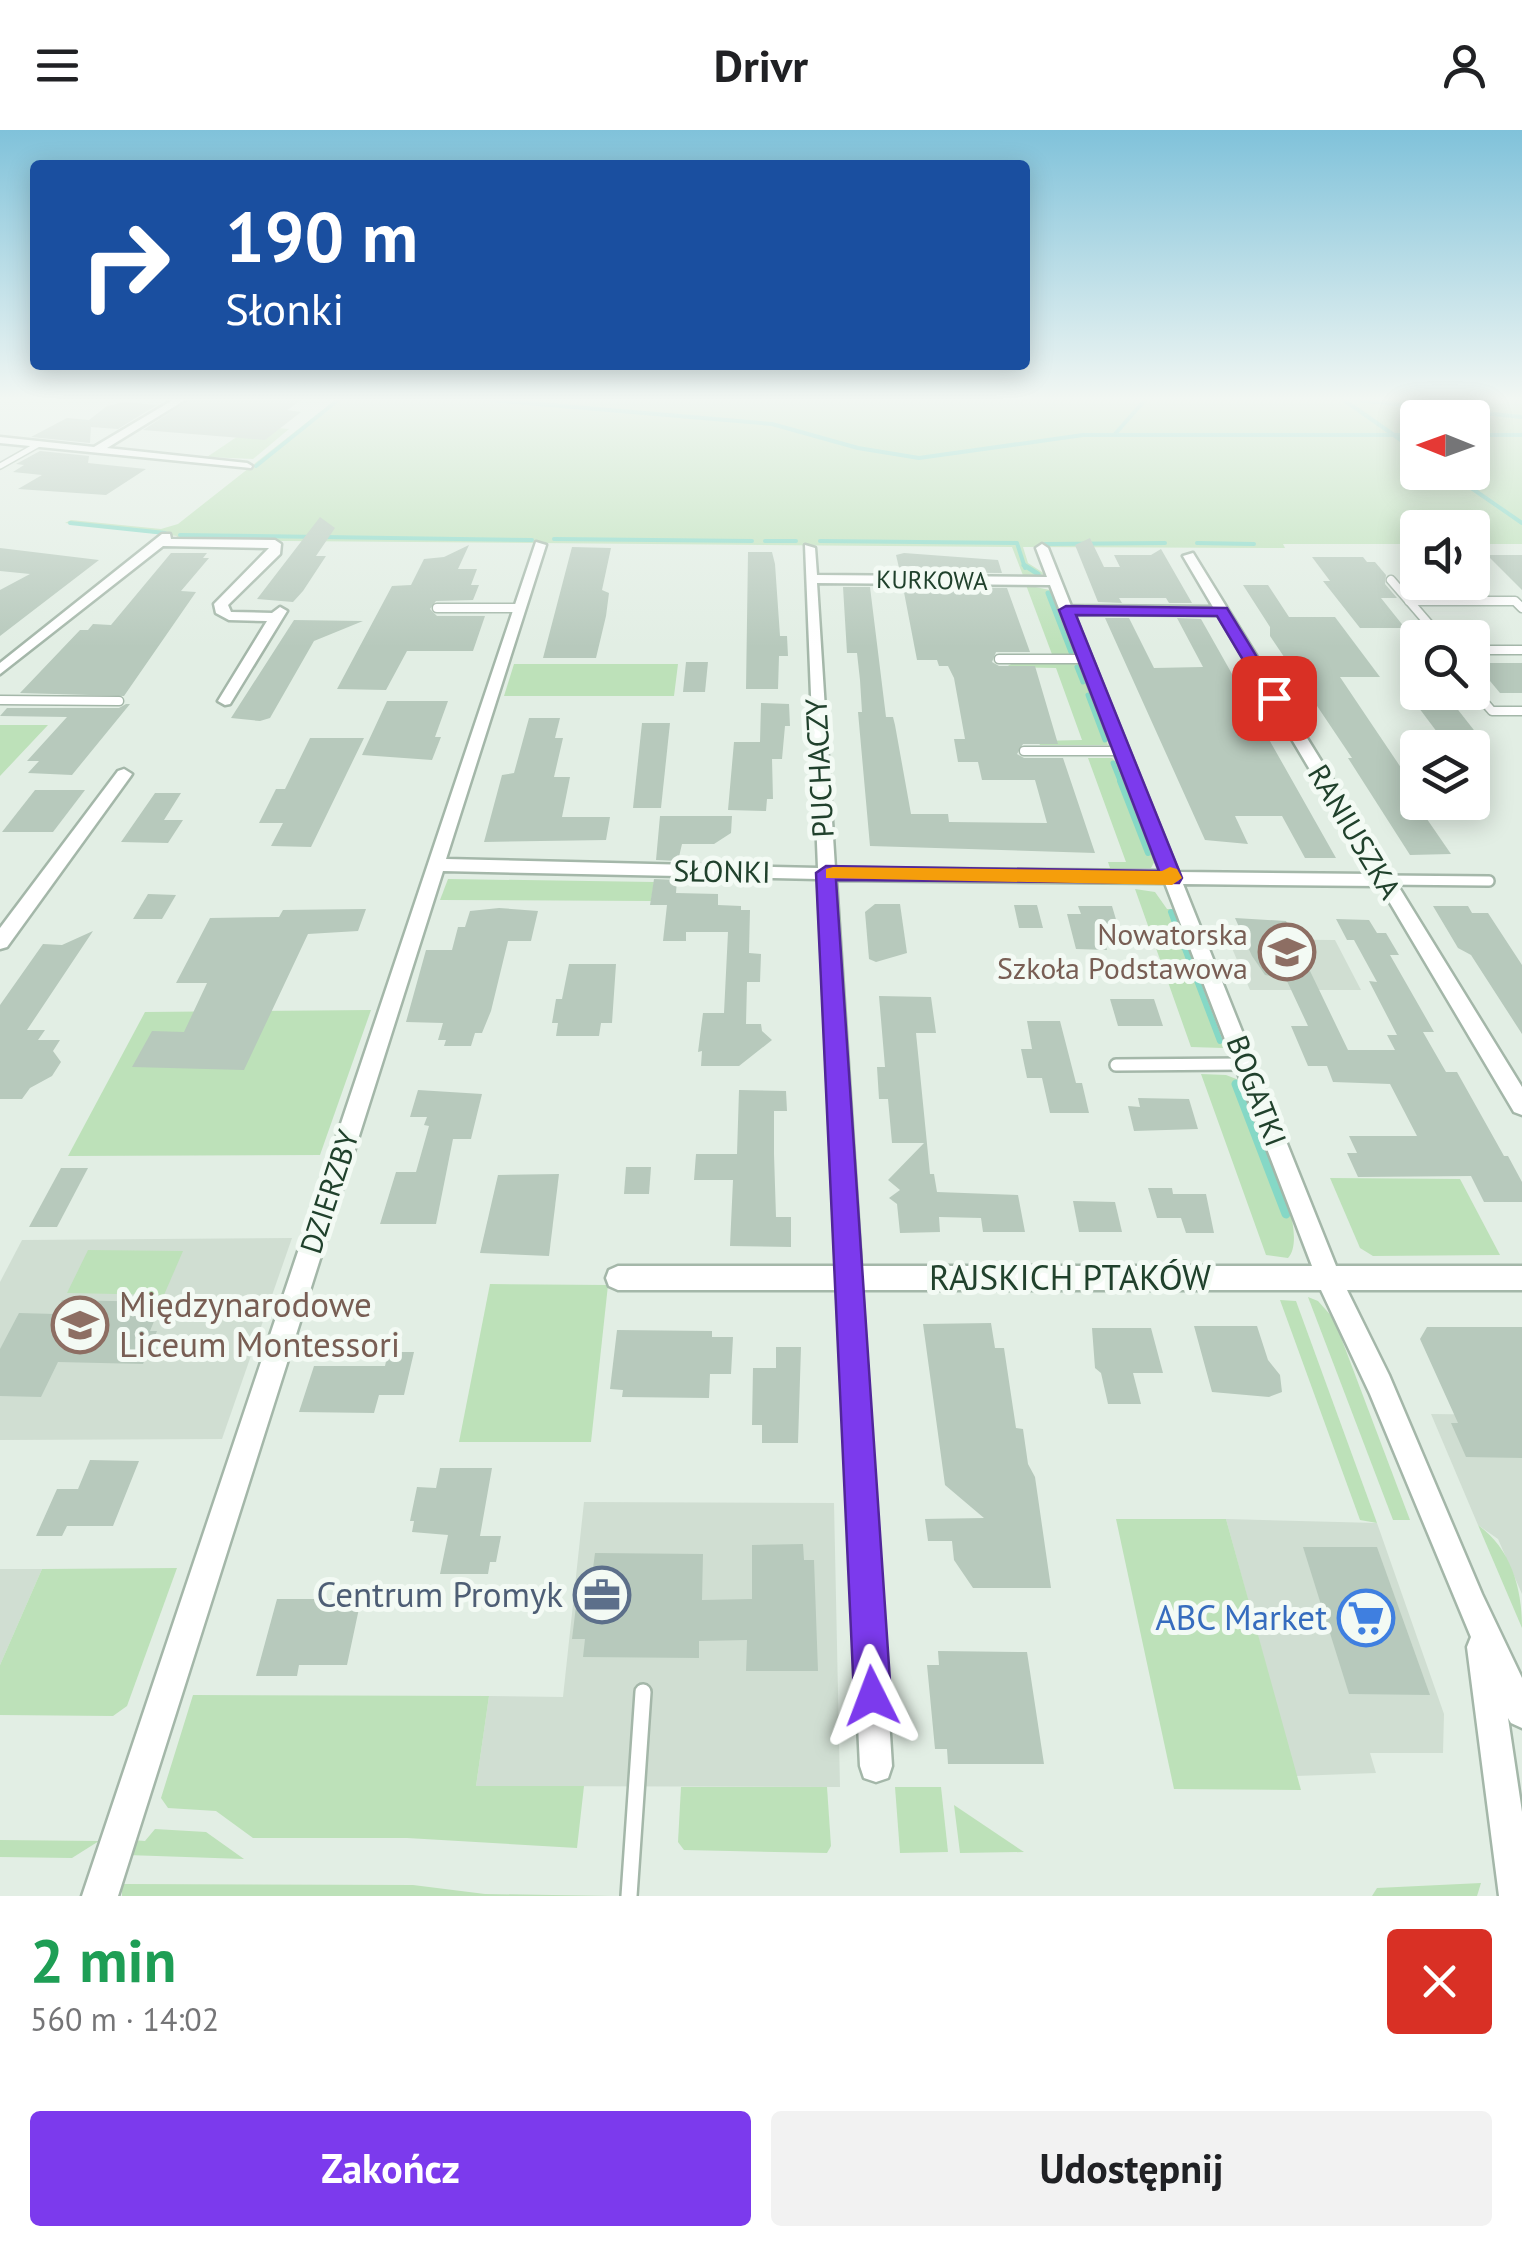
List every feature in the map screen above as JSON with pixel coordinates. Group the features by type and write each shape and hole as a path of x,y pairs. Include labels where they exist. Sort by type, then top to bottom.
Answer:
{"street":[{"path":"0,670 163,540 275,544 276,551 228,596 221,609 228,616 279,613 225,701"},
{"name":"DZIERZBY","path":"100,1896 540,544"},
{"name":"PUCHACZY","path":"809,548 876,1766"},
{"name":"BOGATKI","path":"1042,548 1328,1277 1361,1340 1480,1630 1522,1712"},
{"name":"RANIUSZKA","path":"1188,556 1522,1106"},
{"name":"KURKOWA","path":"810,578 1054,581"},
{"path":"1066,610 1222,612"},
{"path":"0,942 8,920 124,774"},
{"name":"SŁONKI","path":"435,865 1383,880"},
{"name":"RAJSKICH PTAKÓW","path":"618,1278 1522,1278"},
{"name":"BOGATKI","path":"1480,1630 1518,1896"}],"lane":[{"path":"1391,580 1425,620"},
{"path":"1409,601 1516,601 1522,608"},
{"path":"437,608 520,608"},
{"path":"1490,650 1522,650"},
{"path":"999,659 1085,659"},
{"path":"0,700 119,701"},
{"path":"1490,709 1522,711"},
{"path":"1024,751 1120,751"},
{"name":"SŁONKI","path":"1383,880 1490,881"},
{"path":"1116,1065 1246,1064"},
{"path":"629,1896 643,1692"}],"shaded area":[{"name":"Nowatorska Szkoła Podstawowa","path":"1228,939 1335,940 1361,990 1250,990"},
{"path":"292,1238 222,1439 0,1440 0,1282 22,1240"},
{"path":"1431,1414 1522,1415 1522,1594 1498,1539 1478,1525"},
{"path":"584,1502 834,1503 840,1787 476,1786 489,1696 563,1697"},
{"path":"1226,1519 1377,1523 1444,1714 1443,1753 1370,1753 1376,1773 1296,1776"},
{"path":"0,1569 42,1569 0,1665"}],"green space":[{"path":"231,482 1400,482 1400,490 1490,490 1490,482 1522,482 1522,544 1490,544 1490,510 1400,510 1400,544 1283,544 1285,548 1023,547 1028,563 1045,574 1024,578 1012,547 175,540 177,536 65,523 71,520 161,529 178,524"},
{"path":"1026,585 1050,590 1075,653 1071,657 1053,657"},
{"path":"1013,663 1081,666 1108,745 1040,745 1038,741 1082,740 1056,668 1006,667"},
{"path":"514,664 678,664 674,696 504,696"},
{"path":"0,725 48,725 0,776"},
{"path":"1088,758 1112,758 1117,763 1156,859 1151,868 1110,868 1108,862 1126,862"},
{"path":"448,879 654,882 651,901 440,900"},
{"path":"1135,889 1155,892 1167,909 1174,909 1223,1048 1191,1047"},
{"path":"371,1010 320,1155 68,1156 145,1012"},
{"path":"1201,1074 1239,1080 1287,1199 1294,1244 1288,1258 1266,1255"},
{"path":"1330,1178 1460,1179 1500,1255 1373,1256 1360,1248"},
{"path":"88,1250 183,1251 164,1295 67,1293"},
{"path":"490,1284 608,1285 591,1442 459,1442"},
{"path":"1308,1297 1318,1301 1334,1319 1410,1520 1393,1520"},
{"path":"1280,1300 1296,1301 1377,1523 1360,1520"},
{"path":"1116,1519 1226,1519 1301,1790 1174,1789"},
{"path":"1478,1525 1499,1546 1512,1570 1520,1598 1522,1628"},
{"path":"177,1568 127,1706 113,1716 0,1715 0,1665 42,1569"},
{"path":"193,1695 489,1696 476,1786 584,1786 577,1848 407,1838 253,1838 216,1811 168,1808 161,1798"},
{"path":"681,1787 827,1787 831,1846 827,1853 684,1850 678,1842"},
{"path":"895,1787 941,1787 948,1852 900,1853"},
{"path":"954,1805 1024,1852 960,1853"},
{"path":"155,1829 206,1832 244,1859 127,1855 132,1840 145,1841"},
{"path":"0,1840 99,1841 72,1858 0,1857"},
{"path":"1481,1883 1477,1896 1372,1896 1377,1888"},
{"path":"122,1884 413,1885 485,1894 612,1896 122,1896"}],"building":[{"path":"29,482 125,482 106,495 18,489"},
{"path":"320,517 335,528 316,556 326,556 303,591 293,602 257,599"},
{"path":"1090,538 1104,567 1120,567 1114,555 1151,555 1161,549 1192,603 1169,603 1166,598 1098,602 1075,545"},
{"path":"469,545 458,569 477,569 471,585 479,585 473,600 436,601 430,609 437,616 485,616 473,651 407,651 386,690 337,689 392,586 411,585 424,559 444,557"},
{"path":"572,547 611,548 602,590 609,593 606,616 596,658 543,658"},
{"path":"0,548 99,560 0,636 0,590 30,574 0,571"},
{"path":"748,552 772,552 775,564 780,636 787,636 788,656 779,656 778,689 746,689"},
{"path":"171,553 207,553 203,558 209,558 181,591 196,592 124,696 20,693 80,630 88,630 93,624 111,625"},
{"path":"896,555 998,560 1002,573 900,572"},
{"path":"1490,555 1522,555 1522,590 1490,558"},
{"path":"1312,557 1363,557 1367,562 1375,562 1397,598 1381,598 1400,622 1400,628 1360,628 1323,581 1330,581"},
{"path":"1243,585 1268,585 1289,617 1335,617 1380,677 1340,677 1400,766 1400,820 1428,820 1451,854 1410,855 1348,758 1352,758 1270,636 1270,627"},
{"path":"843,587 870,587 886,717 893,717 911,814 948,814 949,822 1047,823 1035,780 982,780 978,762 958,762 954,739 965,739 954,678 948,666 939,666 937,660 917,660 903,587 1007,588 1030,652 996,652 992,662 999,666 1035,666 1058,744 1023,744 1017,754 1024,758 1063,758 1095,853 870,846 858,712 862,712 860,680 857,653 847,653"},
{"path":"1105,618 1129,618 1154,668 1203,667 1177,618 1201,619 1336,858 1305,858 1282,816 1235,816 1248,844 1205,840"},
{"path":"294,620 363,621 314,641 270,718 231,718"},
{"path":"686,662 708,662 705,692 683,692"},
{"path":"1490,663 1522,663 1522,693 1500,693 1490,681"},
{"path":"387,701 448,701 435,737 441,737 432,760 362,755"},
{"path":"761,703 789,704 790,726 785,726 782,759 772,759 773,799 767,799 766,811 728,810 734,742 760,742"},
{"path":"130,704 72,775 28,773 39,761 27,761 67,717 0,716 7,708 119,708"},
{"path":"1420,710 1458,710 1474,730 1436,730"},
{"path":"529,718 560,718 555,738 563,738 554,777 570,777 562,817 610,817 606,840 484,842 502,775 514,773"},
{"path":"642,723 670,723 661,808 633,808"},
{"path":"310,738 364,738 311,847 271,846 283,823 259,823 276,789 285,789"},
{"path":"35,790 85,790 53,832 2,832"},
{"path":"155,793 181,793 164,820 183,820 168,843 121,842"},
{"path":"660,816 732,816 731,833 714,844 682,844 678,861 656,860"},
{"path":"654,879 677,880 676,893 718,894 718,905 750,910 749,953 761,954 760,982 747,982 746,1024 761,1024 762,1031 772,1040 739,1066 701,1066 702,1051 698,1052 703,1013 724,1013 728,932 686,932 686,941 663,941 667,905 650,905"},
{"path":"148,894 176,895 162,919 133,919"},
{"path":"875,904 900,904 907,953 876,962 869,959 865,912"},
{"path":"1014,905 1037,905 1043,928 1019,928"},
{"path":"1078,906 1112,906 1123,943 1105,943 1107,950 1076,949 1067,914 1081,914"},
{"path":"1433,906 1468,906 1472,913 1488,913 1522,965 1522,1034 1471,955 1458,948"},
{"path":"366,909 358,931 308,934 244,1070 132,1067 152,1031 184,1032 207,983 176,983 210,918 279,917 283,910"},
{"path":"470,911 538,911 531,941 508,941 482,1033 475,1033 471,1046 444,1046 446,1040 438,1040 443,1023 406,1022 426,950 452,950 458,927 465,927"},
{"path":"1235,918 1286,921 1348,1050 1395,1050 1387,1035 1397,1035 1369,981 1377,982 1354,940 1347,940 1336,919 1369,920 1377,933 1386,933 1399,955 1390,955 1434,1032 1423,1032 1446,1072 1457,1072 1504,1156 1508,1156 1522,1182 1522,1202 1484,1202 1471,1176 1358,1177 1347,1153 1357,1153 1349,1136 1417,1136 1390,1084 1333,1082 1327,1066 1308,1066 1291,1026 1308,1026 1286,979 1265,975"},
{"path":"93,931 27,1030 45,1030 38,1040 60,1040 53,1051 61,1062 52,1076 30,1088 22,1099 0,1099 0,1005 43,944 62,945"},
{"path":"569,964 616,964 612,1023 601,1023 599,1036 556,1036 558,1023 552,1023 556,999 562,999"},
{"path":"879,996 931,997 936,1033 916,1033 930,1174 934,1174 937,1192 1018,1195 1025,1232 983,1232 981,1218 939,1217 940,1232 900,1233 897,1204 889,1198 900,1190 888,1180 924,1143 892,1143 888,1099 879,1099 877,1067 885,1067"},
{"path":"1110,999 1154,999 1163,1026 1118,1026"},
{"path":"1027,1021 1060,1021 1076,1083 1082,1083 1089,1113 1050,1113 1042,1078 1027,1078 1021,1049 1032,1049"},
{"path":"418,1090 482,1094 471,1139 453,1139 436,1224 380,1224 396,1172 416,1172 429,1126 424,1125 427,1117 410,1117"},
{"path":"739,1090 786,1091 787,1111 774,1111 776,1217 791,1217 791,1247 730,1246 733,1180 694,1180 696,1154 737,1154"},
{"path":"1138,1098 1189,1099 1198,1129 1134,1131 1128,1106 1140,1107"},
{"path":"626,1167 651,1167 649,1194 624,1194"},
{"path":"61,1168 88,1168 57,1227 29,1227"},
{"path":"559,1174 549,1256 480,1253 498,1175"},
{"path":"1148,1188 1172,1188 1173,1194 1206,1194 1214,1233 1186,1233 1181,1218 1157,1218"},
{"path":"1073,1201 1115,1202 1122,1232 1079,1232"},
{"path":"62,1300 162,1302 150,1331 157,1331 143,1364 58,1362 41,1397 0,1396 0,1349 19,1313 55,1314"},
{"path":"991,1323 995,1348 1004,1348 1016,1428 1023,1429 1028,1464 1035,1477 1051,1588 973,1588 954,1560 952,1541 928,1541 925,1519 984,1518 945,1485 923,1324"},
{"path":"1194,1326 1257,1326 1268,1360 1280,1375 1282,1392 1269,1397 1212,1392"},
{"path":"1427,1327 1522,1327 1522,1458 1466,1457 1451,1423 1458,1423 1420,1339"},
{"path":"1092,1328 1151,1328 1163,1373 1133,1373 1141,1404 1108,1404 1101,1373 1095,1368"},
{"path":"617,1330 712,1331 712,1337 733,1337 731,1374 710,1374 709,1398 622,1397 623,1390 610,1389"},
{"path":"776,1347 801,1347 798,1443 762,1443 762,1425 752,1425 753,1368 776,1368"},
{"path":"388,1352 414,1352 404,1395 379,1395 374,1413 299,1412 314,1366 385,1366"},
{"path":"90,1460 139,1461 113,1526 67,1526 62,1536 36,1536 57,1489 78,1489"},
{"path":"440,1468 492,1468 480,1536 501,1536 496,1562 490,1562 488,1574 440,1574 448,1535 412,1532 414,1521 410,1521 417,1487 436,1488"},
{"path":"803,1544 804,1560 814,1560 818,1671 746,1671 747,1640 699,1641 699,1658 583,1657 585,1639 572,1639 577,1598 589,1599 595,1553 703,1554 702,1600 752,1599 752,1545"},
{"path":"1303,1547 1377,1547 1430,1695 1349,1694"},
{"path":"277,1599 361,1599 347,1665 299,1665 297,1676 256,1676"},
{"path":"938,1651 1027,1652 1044,1764 948,1764 947,1749 935,1749 927,1665 939,1665"}],"waterway":[{"path":"1474,490 1522,523"},
{"path":"70,523 165,533"},
{"path":"180,535 532,540"},
{"path":"554,539 752,541"},
{"path":"765,541 796,541"},
{"path":"820,541 1017,543 1024,565"},
{"path":"1045,544 1165,543"},
{"path":"1197,543 1254,544"},
{"path":"1024,565 1038,574"},
{"path":"1048,593 1071,652"},
{"path":"1077,667 1083,682"},
{"path":"1088,695 1105,740"},
{"path":"1113,763 1121,783"},
{"path":"1120,781 1148,853"},
{"path":"1171,912 1220,1041"},
{"path":"1236,1084 1286,1214"}],"slow traffic":[{"path":"833,873 1172,878 1170,874"}],"place":[{"name":"Nowatorska Szkoła Podstawowa","path":"1287,952"},
{"name":"Międzynarodowe Liceum Montessori","path":"80,1325"},
{"name":"Centrum Promyk","path":"602,1595"},
{"name":"ABC Market","path":"1366,1618"}],"route":[{"path":"872,1696 826,873 1172,878 1066,610 1222,612 1274,698"}]}
